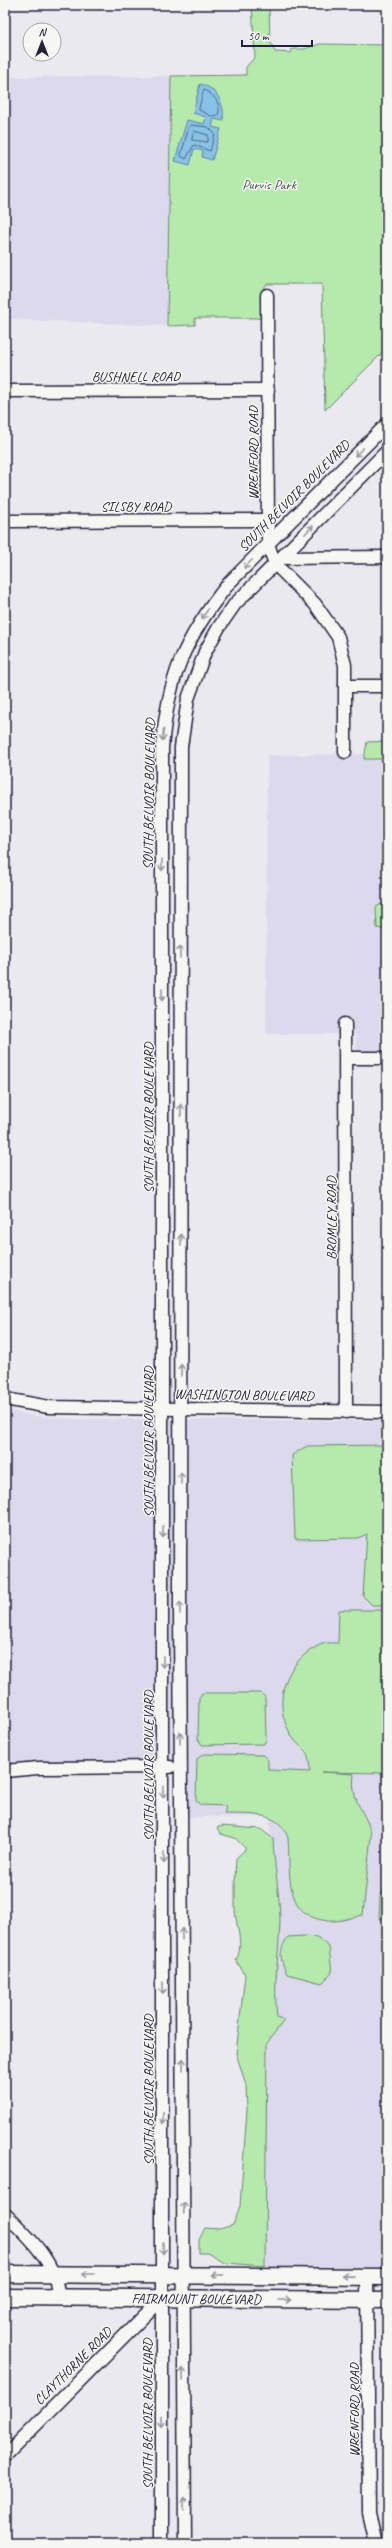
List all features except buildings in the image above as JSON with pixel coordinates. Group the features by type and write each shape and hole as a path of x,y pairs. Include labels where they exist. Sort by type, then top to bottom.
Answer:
{"main road":[{"name":"FAIRMOUNT BOULEVARD","path":"5,2274 182,2275 376,2296"},
{"name":"FAIRMOUNT BOULEVARD","path":"376,2296 387,2277"},
{"name":"FAIRMOUNT BOULEVARD","path":"5,2297 182,2299 376,2296"}],"street":[{"name":"WRENFORD ROAD","path":"267,295 268,544 278,561 315,604 332,627 344,660 345,752"},
{"name":"BUSHNELL ROAD","path":"5,391 268,390"},
{"name":"SOUTH BELVOIR BOULEVARD","path":"162,2543 162,748 165,711 183,652 207,611 229,583 387,424"},
{"path":"185,2543 182,2299 184,2189 181,1767 181,747 188,698 205,652 219,627 235,604 387,451"},
{"name":"SILSBY ROAD","path":"5,521 268,520"},
{"path":"278,561 387,557"},
{"path":"345,686 387,686"},
{"path":"162,968 180,969"},
{"name":"BROMLEY ROAD","path":"345,1024 346,1412"},
{"path":"346,1058 387,1058"},
{"name":"WASHINGTON BOULEVARD","path":"5,1399 49,1407 387,1412"},
{"path":"5,1771 38,1768 181,1767"},
{"path":"5,2214 37,2249 55,2274 58,2298"},
{"name":"WRENFORD ROAD","path":"376,2296 369,2513 376,2543"},
{"name":"CLAYTHORNE ROAD","path":"5,2456 162,2298"}],"shaded area":[{"path":"171,76 167,326 5,319 5,77"},
{"path":"387,754 387,985 380,985 380,1052 356,1052 356,1034 266,1034 267,755"},
{"path":"5,1410 34,1416 72,1419 387,1421 387,2272 264,2271 270,1817 189,1817 189,1760 5,1764"}],"green space":[{"name":"Purvis Park","path":"252,5 269,5 270,41 275,52 291,53 292,49 304,49 320,44 387,45 387,348 325,410 322,284 267,284 262,290 262,318 195,318 195,325 167,326 171,76 246,75 246,67 255,57"},
{"path":"387,741 387,759 364,759 367,742"},
{"path":"381,904 387,907 387,930 377,928 376,907"},
{"path":"387,1445 387,1605 372,1605 363,1596 367,1534 358,1538 295,1539 292,1455 307,1446"},
{"path":"339,1610 387,1610 387,1773 321,1772 354,1774 354,1793 371,1835 363,1915 333,1921 317,1919 305,1913 297,1904 292,1893 290,1880 288,1838 284,1829 278,1823 271,1818 262,1816 224,1814 226,1806 201,1805 196,1801 197,1759 203,1754 263,1755 268,1760 268,1770 310,1772 306,1753 290,1733 284,1720 282,1695 291,1671 299,1660 308,1652 322,1644 338,1643"},
{"path":"202,1693 261,1693 265,1697 266,1739 264,1744 202,1745 198,1739 199,1698"},
{"path":"221,1826 261,1829 273,1839 280,1922 276,2005 277,2017 284,2020 267,2043 265,2266 225,2263 207,2253 199,2253 199,2240 205,2228 220,2229 233,2225 240,2206 247,2110 246,2085 236,2053 245,1975 236,1960 239,1954 240,1941 235,1914 236,1858 246,1849 235,1838 221,1834 217,1828"},
{"path":"387,1884 387,1919 379,1919 380,1897"},
{"path":"288,1937 317,1937 329,1947 332,1973 322,1983 287,1974 283,1964 281,1951"}],"water":[{"path":"200,84 216,93 223,109 223,121 214,119 212,127 221,129 212,160 202,157 203,151 194,149 190,165 175,161 187,120 204,124 206,117 193,113"}]}
